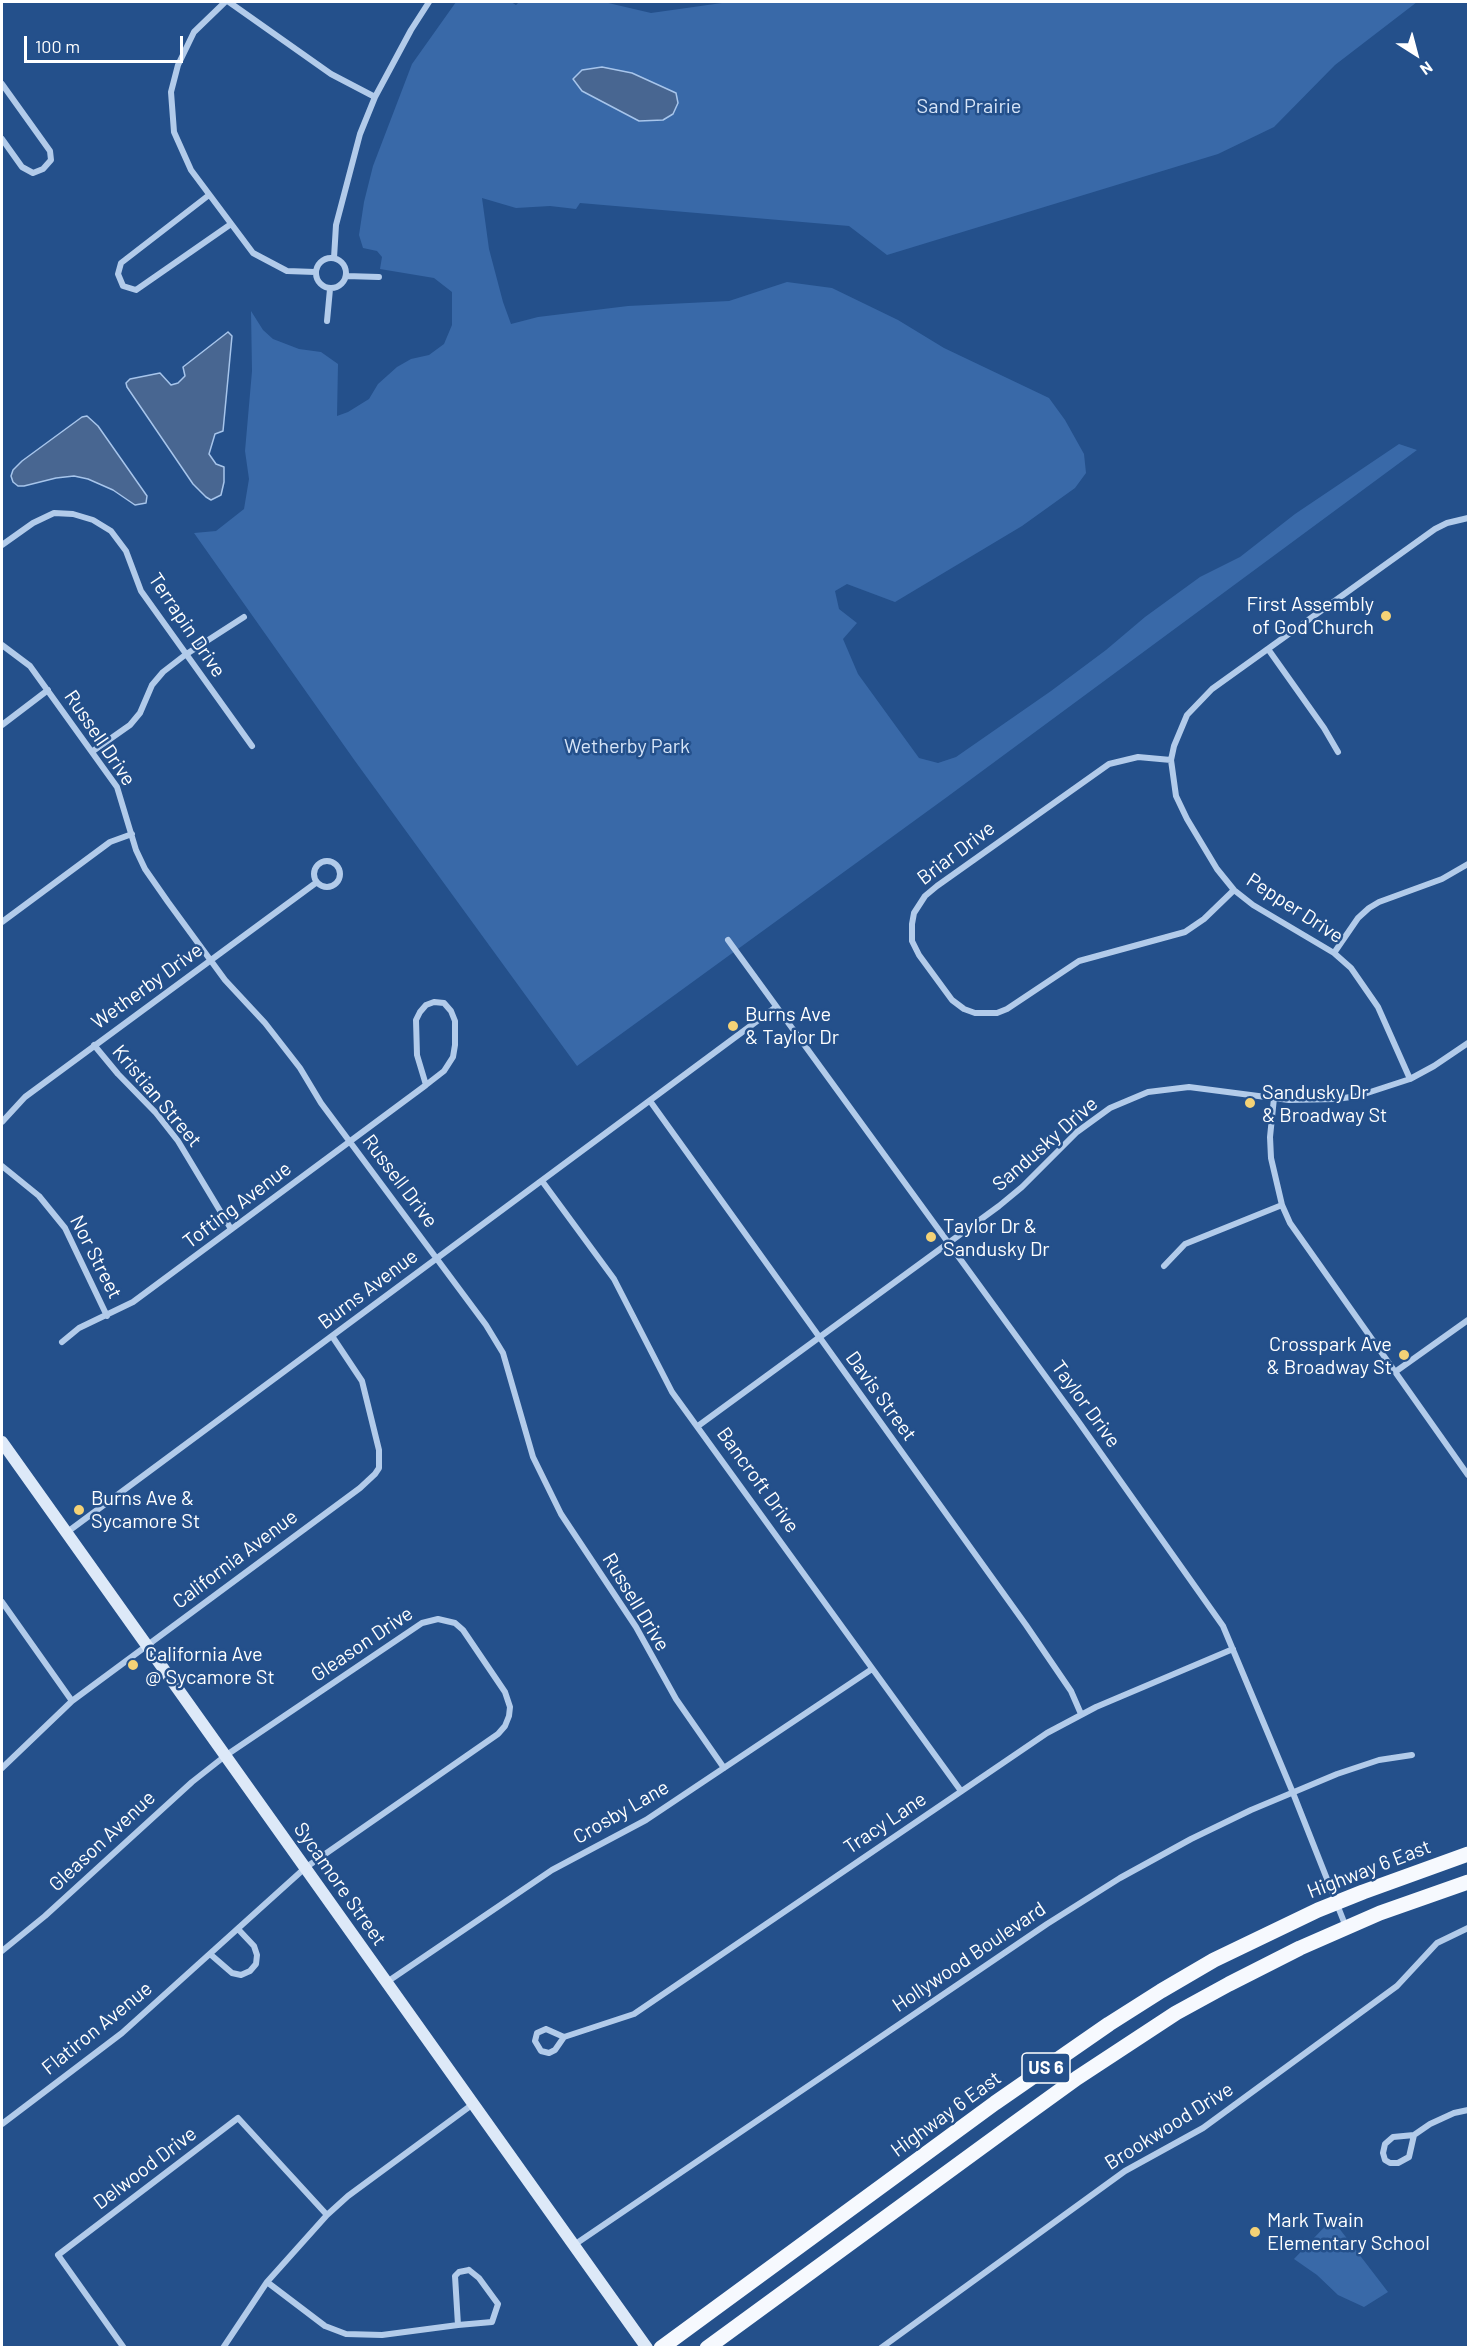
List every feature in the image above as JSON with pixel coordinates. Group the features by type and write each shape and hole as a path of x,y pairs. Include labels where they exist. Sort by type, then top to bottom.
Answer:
{"main road":[{"name":"Highway 6 East","path":"661,2348 995,2103 1109,2024 1214,1960 1337,1903 1468,1854"},
{"name":"US 6","path":"707,2348 1002,2132 1126,2045 1228,1984 1346,1927 1468,1882"}],"street":[{"path":"315,272 287,271 253,253 191,170 174,132 171,92 178,65 194,32 227,2 331,75 375,97"},
{"path":"334,258 336,225 360,134 375,97 411,30 429,2"},
{"path":"2,84 50,151 51,160 43,170 33,173 22,167 2,139"},
{"path":"209,195 121,263 118,274 123,286 136,290 231,224"},
{"path":"325,258 334,258 341,261 346,268 346,276 344,283 330,289 322,286 315,272 318,264 325,258"},
{"path":"346,276 378,277"},
{"path":"327,321 330,289"},
{"name":"Terrapin Drive","path":"2,545 33,523 54,513 73,514 93,520 111,531 126,551 141,591 252,746"},
{"name":"Pepper Drive","path":"1410,1079 1378,1007 1351,968 1334,953 1252,905 1234,890 1217,869 1176,796 1171,760 1180,730 1198,702 1435,529 1468,518"},
{"path":"93,751 130,725 140,714 158,678 185,655 243,617"},
{"name":"Russell Drive","path":"2,645 30,666 117,787 136,850 146,869 210,960 293,1059 321,1103 486,1325 503,1353 533,1457 561,1514 636,1627 676,1699 724,1768"},
{"path":"1268,649 1324,728 1338,752"},
{"path":"2,725 48,690"},
{"name":"Briar Drive","path":"1171,760 1138,756 1109,764 925,896 915,913 912,924 912,941 919,955 952,1000 964,1009 975,1013 997,1013 1007,1009 1079,961 1185,932 1204,919 1234,890"},
{"path":"2,922 110,842 132,834"},
{"name":"Wetherby Drive","path":"325,860 338,865 341,877 333,886 321,886 317,882 314,876 319,863 325,860"},
{"path":"1334,953 1358,918 1369,908 1379,902 1442,879 1468,864"},
{"name":"Wetherby Drive","path":"2,1122 25,1097 317,882"},
{"name":"Taylor Drive","path":"728,940 1151,1523 1223,1626 1346,1927"},
{"name":"Tofting Avenue","path":"62,1342 79,1328 133,1302 350,1142 426,1085 444,1071 453,1057 454,1021 451,1011 444,1003 434,1002 426,1005 416,1020 417,1055 426,1085"},
{"name":"Burns Avenue","path":"66,1533 776,1007"},
{"name":"Sandusky Drive","path":"698,1426 948,1244 1022,1187 1092,1120 1130,1098 1167,1089 1188,1087 1274,1098 1312,1101 1336,1099 1385,1089 1410,1079 1468,1043"},
{"name":"Kristian Street","path":"94,1045 118,1074 156,1113 178,1141 231,1229"},
{"path":"1274,1098 1270,1137 1271,1158 1282,1205 1300,1240 1468,1475"},
{"name":"Davis Street","path":"650,1101 1039,1643 1071,1691 1082,1714"},
{"name":"Nor Street","path":"2,1166 39,1196 65,1227 107,1316"},
{"name":"Bancroft Drive","path":"542,1181 603,1263 665,1380 961,1791"},
{"path":"1164,1266 1185,1244 1282,1205"},
{"path":"1395,1372 1468,1320"},
{"name":"California Avenue","path":"2,1768 72,1701 360,1488 375,1474 379,1468 380,1450 362,1381 332,1336"},
{"name":"Sycamore Street","path":"2,1442 646,2348"},
{"path":"2,1602 72,1701"},
{"name":"Gleason Drive","path":"225,1756 422,1623 438,1618 463,1630 507,1696 510,1707 505,1726 498,1734 305,1868"},
{"name":"Tracy Lane","path":"564,2037 546,2029 537,2033 535,2041 540,2051 549,2053 555,2050 564,2037 634,2014 1030,1744 1082,1714 1233,1649"},
{"name":"Crosby Lane","path":"386,1982 536,1880 646,1820 872,1668"},
{"name":"Hollywood Boulevard","path":"574,2245 1047,1924 1120,1878 1191,1839 1336,1774 1379,1760 1412,1755"},
{"name":"Gleason Avenue","path":"2,1951 45,1917 162,1807 225,1756"},
{"name":"Flatiron Avenue","path":"2,2124 114,2040 305,1868"},
{"name":"Brookwood Drive","path":"881,2348 1125,2171 1203,2128 1397,1986 1437,1943 1468,1928"},
{"path":"210,1954 232,1973 241,1975 250,1971 256,1964 257,1955 254,1946 238,1929"},
{"path":"224,2348 267,2282 327,2215 348,2196 473,2104"},
{"path":"1414,2135 1409,2157 1398,2163 1385,2160 1383,2153 1385,2144 1393,2137 1414,2135 1438,2120 1468,2110"},
{"name":"Delwood Drive","path":"124,2348 58,2255 238,2118 327,2215"},
{"path":"267,2282 325,2326 346,2334 382,2335 492,2322 498,2304 479,2278 469,2270 459,2272 455,2276 458,2325"}],"green space":[{"path":"456,2 511,2 516,5 519,2 604,2 651,13 729,2 1417,2 1335,65 1274,127 1218,154 887,255 849,226 580,203 576,209 550,206 516,208 482,198 489,249 511,324 538,317 628,306 729,301 787,282 832,288 898,320 944,348 1049,398 1065,420 1084,454 1086,473 1075,488 1022,526 895,602 847,584 835,591 839,609 857,623 843,639 858,674 919,758 938,763 956,757 1051,691 1200,577 1240,557 1295,514 1399,444 1417,450 947,797 577,1066 355,761 194,533 216,531 244,509 249,479 245,451 252,371 251,311 263,330 273,339 299,349 321,352 338,364 337,416 369,399 378,384 397,367 411,359 429,355 444,344 452,325 452,292 434,278 380,269 382,257 377,251 363,248 359,235 373,166 412,64"},
{"path":"1332,2219 1388,2292 1364,2307 1338,2295 1317,2275 1294,2259"}],"shaded area":[{"path":"602,67 632,73 676,93 678,103 673,114 663,120 639,121 582,91 573,79 582,70"},
{"path":"228,332 232,336 223,431 215,434 209,454 216,464 224,467 224,482 221,495 211,500 193,484 126,383 130,379 160,373 171,385 178,383 185,376 183,367"},
{"path":"87,416 98,426 147,496 146,503 135,505 113,490 88,479 74,476 24,486 18,486 13,482 11,476 13,470 22,461 82,417"}],"place":[{"name":"First Assembly of God Church","path":"1386,616"},
{"name":"Burns Ave & Taylor Dr","path":"733,1026"},
{"name":"Sandusky Dr & Broadway St","path":"1250,1103"},
{"name":"Taylor Dr & Sandusky Dr","path":"931,1237"},
{"name":"Crosspark Ave & Broadway St","path":"1404,1355"},
{"name":"Burns Ave & Sycamore St","path":"79,1510"},
{"name":"California Ave @ Sycamore St","path":"133,1665"},
{"name":"Mark Twain Elementary School","path":"1255,2232"}],"park label":[{"name":"Sand Prairie","path":"969,106"},
{"name":"Wetherby Park","path":"627,746"}]}
